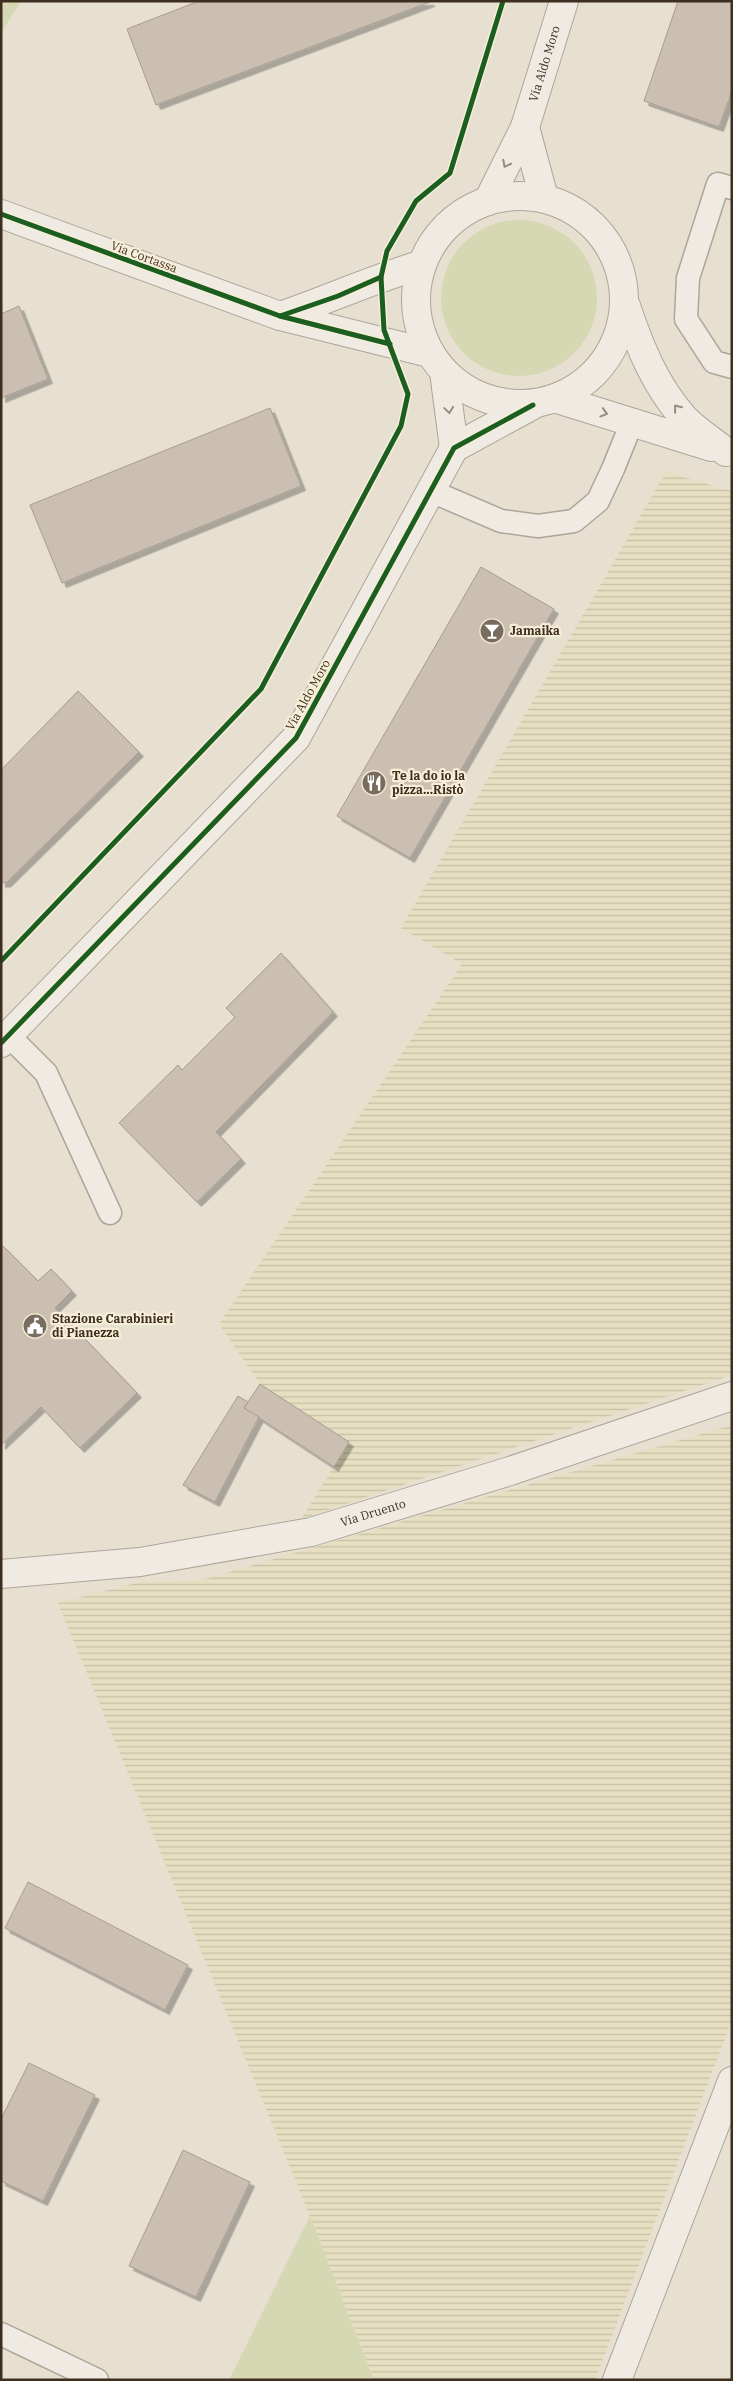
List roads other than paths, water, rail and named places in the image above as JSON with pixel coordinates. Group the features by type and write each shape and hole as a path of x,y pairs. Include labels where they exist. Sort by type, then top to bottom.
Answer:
{"street":[{"name":"Via Aldo Moro","path":"488,201 525,127 564,1"},
{"path":"525,127 544,198"},
{"path":"625,303 620,334 606,361 585,383 454,448 436,363 418,325 415,295 420,265 434,238 455,218 488,201 508,196 544,198 577,212 603,236 620,268 625,303 641,352 658,385 686,419 729,452"},
{"name":"Via Cortassa","path":"1,214 280,316 436,363"},
{"path":"280,316 338,296 381,277 420,265"},
{"path":"436,363 462,388 483,398 508,404 545,402 632,422 729,452"},
{"name":"Via Aldo Moro","path":"5,1039 296,738 454,448"},
{"name":"Via Druento","path":"1,1574 140,1562 311,1532 510,1471 732,1396"},
{"path":"617,2380 732,2081"}],"lane":[{"path":"732,188 718,184 688,278 686,318 714,362 732,367"},
{"path":"431,491 501,521 538,526 574,521 598,501 632,422"},
{"path":"5,1039 46,1073 110,1213"},
{"path":"1,2334 97,2380"}],"place":[{"name":"Jamaika","path":"492,631"},
{"name":"Te la do io la pizza...Ristò","path":"374,783"},
{"name":"Stazione Carabinieri di Pianezza","path":"35,1326"}]}
